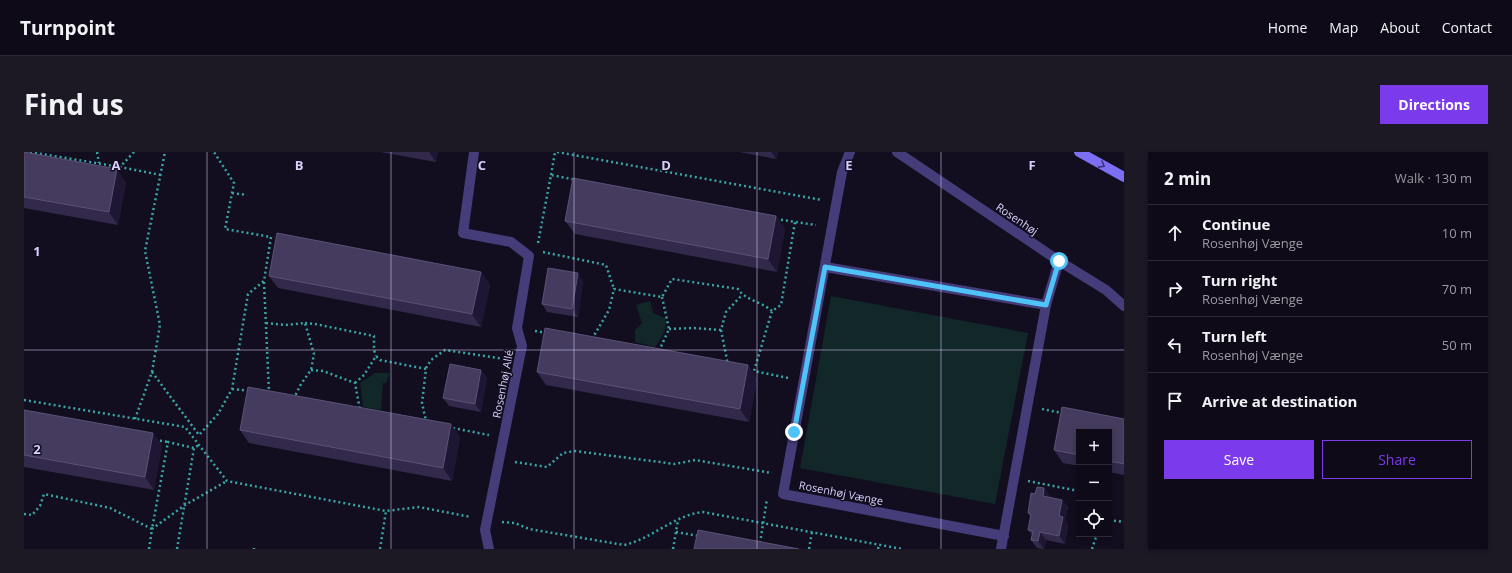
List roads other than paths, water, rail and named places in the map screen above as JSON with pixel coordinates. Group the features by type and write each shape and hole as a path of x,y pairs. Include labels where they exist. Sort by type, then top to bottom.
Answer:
{"main road":[{"path":"1079,152 1124,177"}],"street":[{"name":"Rosenhøj Allé","path":"474,152 464,234 511,242 529,256 517,328 522,346 485,530 489,549"},
{"name":"Rosenhøj Vænge","path":"850,152 842,172 783,494 1004,536"},
{"name":"Rosenhøj","path":"897,152 1059,261 1106,290 1124,306"},
{"path":"1001,549 1046,305 1059,261"},
{"path":"825,267 1046,305"}]}
